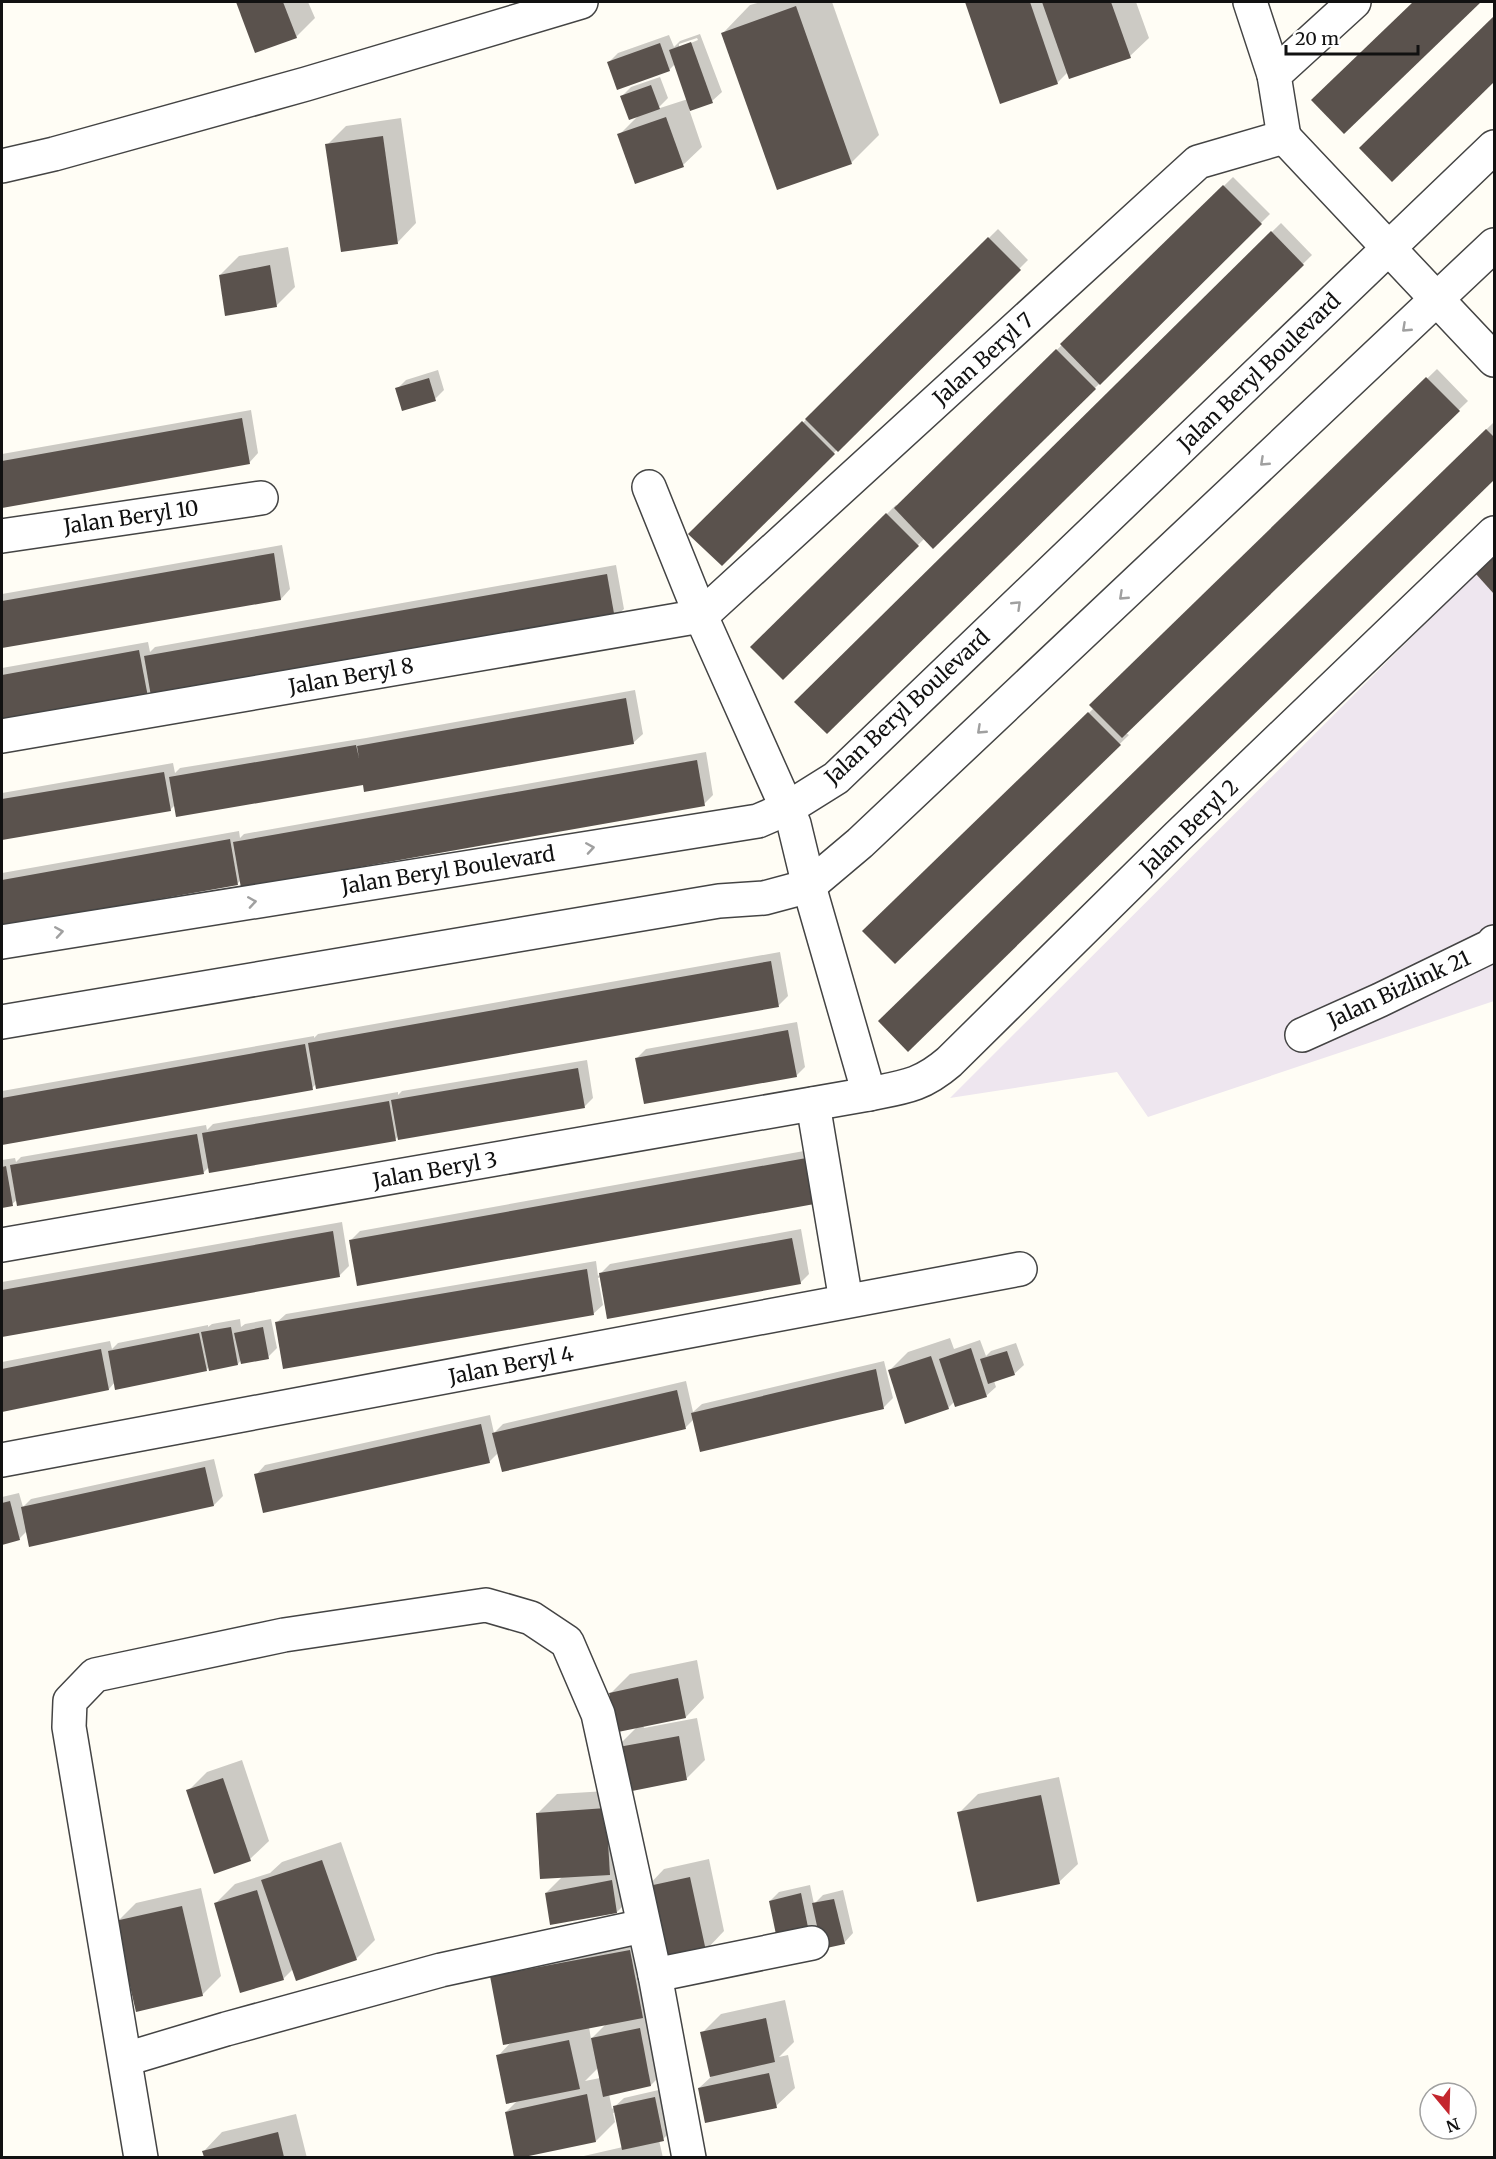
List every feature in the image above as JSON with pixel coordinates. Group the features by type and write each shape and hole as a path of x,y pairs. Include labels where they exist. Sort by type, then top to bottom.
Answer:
{"street":[{"path":"2,166 54,154 306,84 581,2"},
{"path":"1250,2 1274,75 1284,137 1494,360"},
{"path":"1274,75 1354,2"},
{"name":"Jalan Beryl 7","path":"701,616 1198,162 1284,137"},
{"name":"Jalan Beryl Boulevard","path":"2,942 791,816 836,778 1494,147"},
{"path":"2,1022 719,901 764,898 860,843 1427,289 1494,245"},
{"path":"649,487 701,616 791,816 869,1094"},
{"name":"Jalan Beryl 10","path":"2,536 261,498"},
{"name":"Jalan Beryl 2","path":"869,1094 912,1086 932,1077 949,1062 1177,837 1494,533"},
{"name":"Jalan Beryl 8","path":"2,736 701,616"},
{"name":"Jalan Bizlink 21","path":"1302,1035 1380,1000 1491,946 1494,942"},
{"name":"Jalan Beryl 3","path":"2,1245 869,1094"},
{"path":"813,1104 846,1301"},
{"name":"Jalan Beryl 4","path":"2,1460 1020,1269"},
{"path":"141,2157 69,1727 70,1701 95,1675 284,1635 486,1605 531,1618 567,1642 598,1714 655,1975 689,2157"},
{"path":"126,2059 441,1970 643,1926"},
{"path":"655,1975 812,1943"}],"shaded area":[{"path":"1494,555 1494,1001 1148,1117 1117,1072 950,1098"}],"building":[{"path":"236,2 283,2 297,38 255,53"},
{"path":"965,2 1030,2 1058,84 1000,104"},
{"path":"1042,2 1111,2 1131,58 1069,79"},
{"path":"1413,2 1481,2 1344,134 1311,100"},
{"path":"796,6 852,164 777,190 721,33"},
{"path":"1494,16 1494,82 1392,182 1359,148"},
{"path":"691,42 713,103 690,111 669,50"},
{"path":"660,43 670,71 617,90 607,62"},
{"path":"651,85 660,109 629,120 620,96"},
{"path":"666,117 684,167 635,184 617,134"},
{"path":"383,136 398,244 341,252 325,144"},
{"path":"1223,185 1262,224 1100,385 1060,344"},
{"path":"1271,231 1304,265 827,734 794,702"},
{"path":"988,237 1021,270 838,452 805,419"},
{"path":"270,265 277,307 225,316 219,275"},
{"path":"1056,349 1096,389 933,549 894,508"},
{"path":"1426,377 1460,411 1122,738 1089,705"},
{"path":"429,378 436,401 402,411 395,388"},
{"path":"242,418 250,464 2,508 2,461"},
{"path":"802,421 835,454 722,566 688,534"},
{"path":"1486,429 1494,437 1494,480 908,1052 878,1021"},
{"path":"886,513 919,546 783,680 750,647"},
{"path":"274,553 281,600 2,648 2,601"},
{"path":"1494,556 1494,594 1476,574"},
{"path":"607,574 615,619 152,702 144,656"},
{"path":"139,650 148,697 2,723 2,675"},
{"path":"626,698 634,744 364,792 363,785 176,817 169,777 356,745 359,758 357,746"},
{"path":"1088,712 1121,745 895,964 862,931"},
{"path":"697,760 705,806 241,888 233,842"},
{"path":"164,772 171,811 2,840 2,799"},
{"path":"230,839 238,885 2,927 2,880"},
{"path":"771,961 779,1007 316,1089 308,1043"},
{"path":"788,1030 797,1077 644,1104 635,1058"},
{"path":"305,1044 313,1090 2,1145 2,1098"},
{"path":"578,1068 585,1108 398,1140 391,1100"},
{"path":"389,1101 396,1141 209,1173 202,1133"},
{"path":"197,1134 204,1174 17,1206 10,1165"},
{"path":"812,1157 820,1203 357,1286 349,1240"},
{"path":"6,1166 13,1206 2,1208 2,1167"},
{"path":"333,1231 340,1277 2,1337 2,1290"},
{"path":"792,1238 801,1284 607,1319 599,1273"},
{"path":"587,1269 594,1315 283,1369 275,1322"},
{"path":"231,1327 238,1365 209,1371 201,1332"},
{"path":"263,1327 269,1359 241,1364 234,1333"},
{"path":"199,1333 207,1371 115,1390 108,1351"},
{"path":"971,1348 987,1397 955,1407 939,1359"},
{"path":"101,1349 109,1390 2,1412 2,1369"},
{"path":"1007,1351 1015,1375 988,1384 980,1359"},
{"path":"931,1356 949,1409 905,1424 888,1370"},
{"path":"876,1369 884,1409 700,1452 691,1413"},
{"path":"677,1390 686,1429 502,1472 492,1433"},
{"path":"481,1424 490,1463 263,1513 254,1474"},
{"path":"205,1467 214,1506 29,1547 21,1507"},
{"path":"10,1501 20,1540 2,1545 2,1503"},
{"path":"678,1678 686,1718 618,1732 609,1693"},
{"path":"679,1736 687,1780 622,1793 613,1748"},
{"path":"223,1778 251,1861 214,1874 186,1790"},
{"path":"1041,1795 1060,1884 977,1902 957,1812"},
{"path":"606,1808 610,1875 540,1879 536,1813"},
{"path":"322,1860 357,1960 296,1981 261,1880"},
{"path":"690,1877 706,1951 669,1960 658,1910 650,1912 644,1887"},
{"path":"612,1880 617,1913 550,1925 545,1893"},
{"path":"257,1890 284,1980 240,1993 214,1903"},
{"path":"801,1893 810,1937 778,1944 769,1901"},
{"path":"834,1899 845,1944 822,1949 812,1903"},
{"path":"182,1906 203,1996 136,2012 115,1921"},
{"path":"630,1950 643,2018 503,2045 490,1976"},
{"path":"766,2018 775,2062 710,2077 700,2032"},
{"path":"640,2028 651,2086 603,2097 591,2038"},
{"path":"569,2040 580,2089 506,2104 496,2055"},
{"path":"769,2073 777,2108 705,2123 698,2088"},
{"path":"587,2094 596,2142 514,2157 505,2112"},
{"path":"655,2097 664,2141 622,2150 613,2106"},
{"path":"278,2132 284,2157 204,2157 202,2151"}]}
